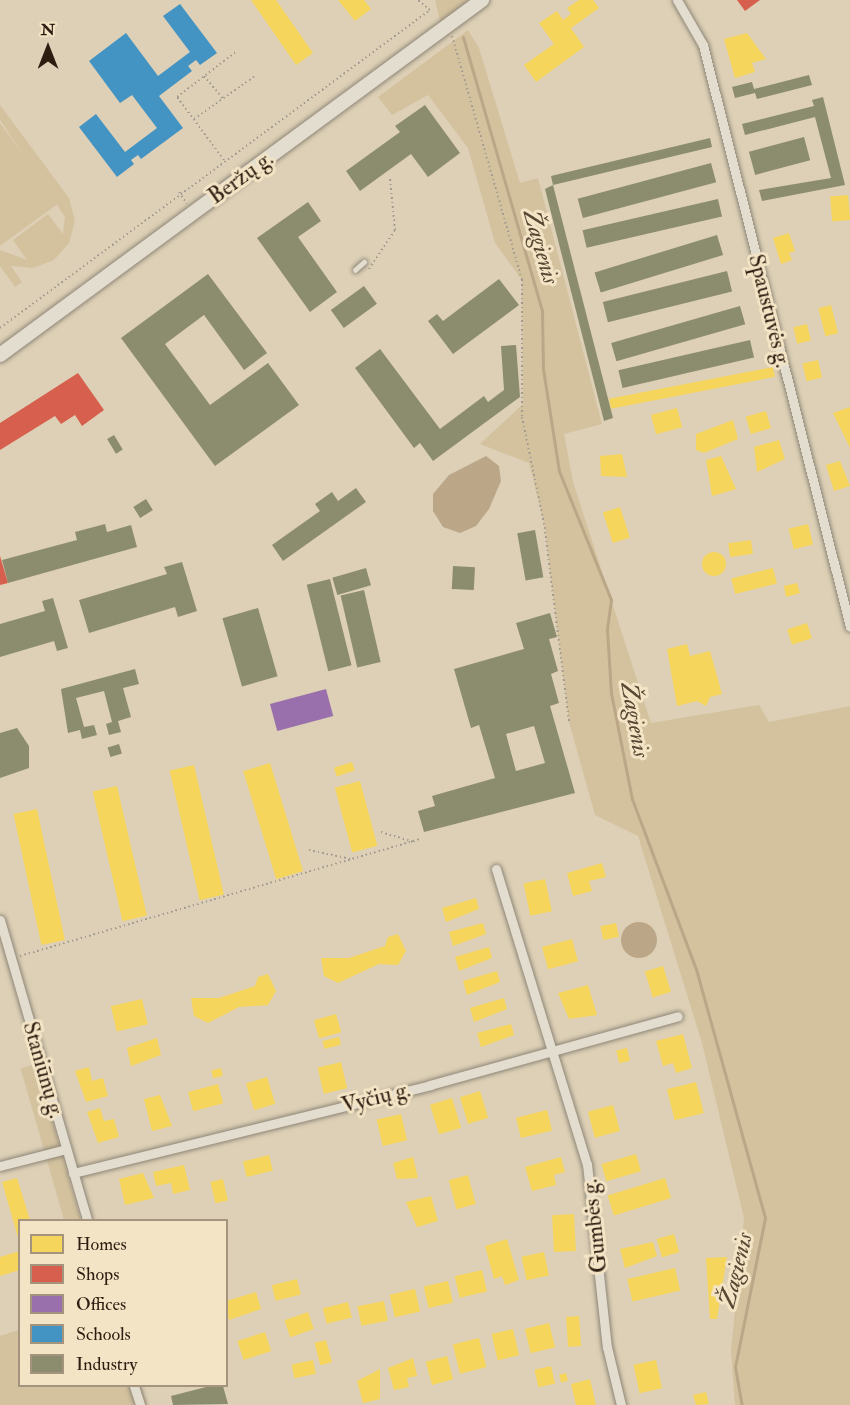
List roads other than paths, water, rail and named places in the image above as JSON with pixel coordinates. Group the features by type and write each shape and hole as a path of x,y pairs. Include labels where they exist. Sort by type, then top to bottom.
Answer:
{"main road":[{"name":"Beržų g.","path":"0,355 482,0"}],"street":[{"name":"Spaustuvės g.","path":"677,0 703,45 850,627"},
{"path":"840,587 850,584"},
{"name":"Gumbės g.","path":"496,869 550,1052 587,1164 607,1347 621,1405"},
{"name":"Staniūnų g.","path":"0,920 86,1219"},
{"name":"Vyčių g.","path":"73,1173 550,1052 678,1016"},
{"path":"0,1166 66,1149"},
{"path":"134,1387 140,1405"}],"lane":[{"path":"355,270 364,262"}],"waterway":[{"name":"Žagienis","path":"463,37 542,311 543,369 559,471 611,600 607,630 611,693 632,799 696,969 765,1218 735,1367 742,1405"}]}
